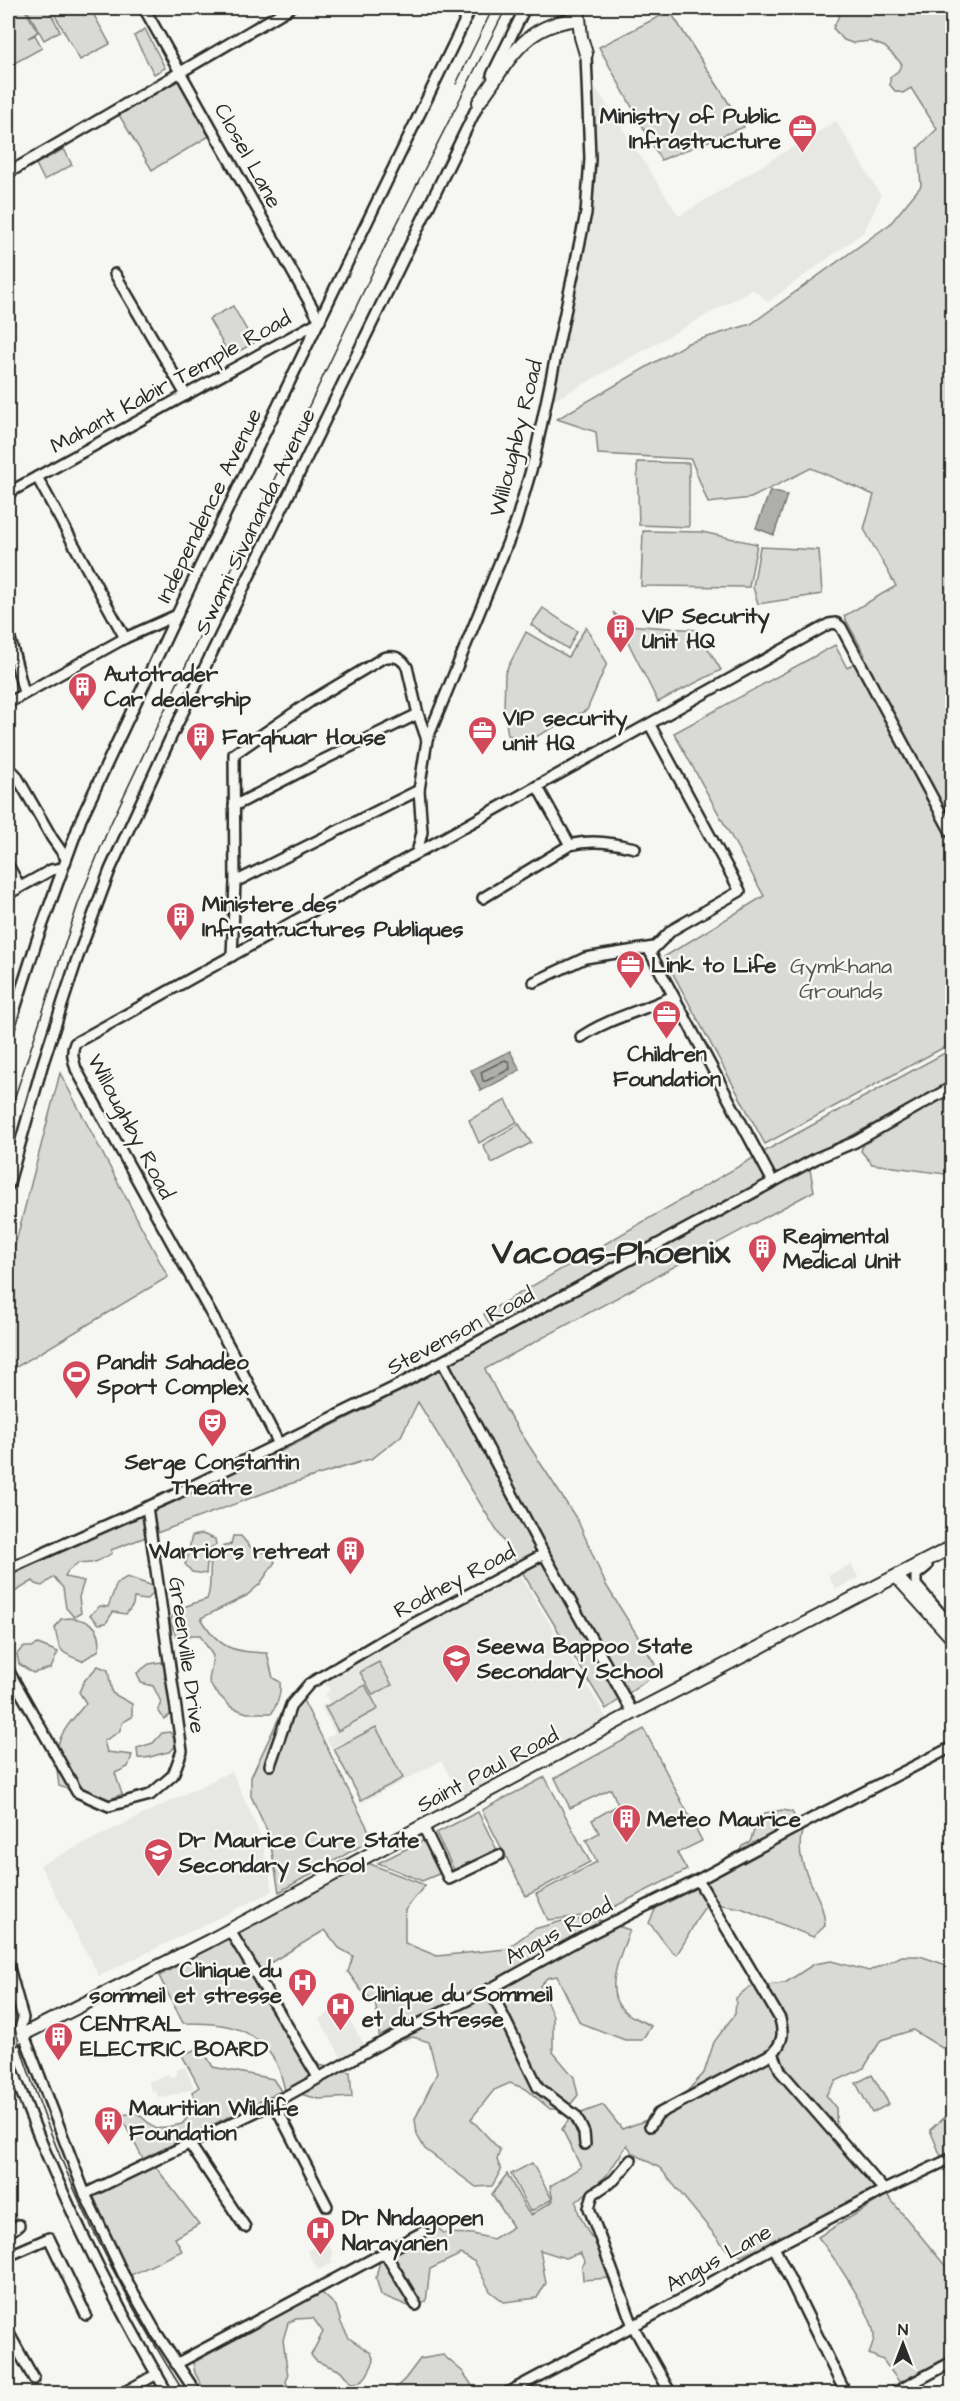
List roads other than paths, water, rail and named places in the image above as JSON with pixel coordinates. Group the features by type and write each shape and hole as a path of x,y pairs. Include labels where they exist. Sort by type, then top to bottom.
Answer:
{"main road":[{"path":"479,102 513,52 525,39 543,28 578,13 585,54"},
{"name":"Saint Paul Road","path":"8,2042 229,1929 633,1713 952,1547"},
{"path":"897,1577 952,1638"}],"street":[{"name":"Closel Lane","path":"144,8 320,321"},
{"path":"8,173 290,8"},
{"name":"Independence Avenue","path":"8,1031 81,819 177,615 471,8"},
{"name":"Swami Sivananda Avenue","path":"8,1186 43,1063 77,959 110,870 170,739 525,8"},
{"name":"Willoughby Road","path":"417,853 422,832 419,790 427,740 515,525 534,460 586,213 590,159 585,54"},
{"path":"115,274 186,395"},
{"name":"Mahant Kabir Temple Road","path":"8,493 320,321"},
{"path":"37,477 125,638"},
{"path":"8,703 125,638 177,615"},
{"name":"Willoughby Road","path":"279,1444 231,1350 82,1078 73,1057 72,1048 81,1039 829,624 836,623 841,627 952,834"},
{"path":"8,631 24,693"},
{"path":"232,956 235,882 234,754 311,701 382,658 396,656 407,667 418,714 427,740"},
{"path":"234,806 321,760 418,714"},
{"path":"650,725 740,891 672,930 650,952 772,1182"},
{"path":"8,774 13,772 16,775 66,858"},
{"path":"537,786 570,845"},
{"path":"235,882 419,790"},
{"path":"420,811 426,828 432,836 440,838"},
{"path":"483,898 570,845 584,841 635,848"},
{"path":"8,865 20,887"},
{"path":"8,894 51,870 63,868"},
{"path":"534,982 585,958 654,947"},
{"path":"581,1037 596,1027 647,1009 673,996"},
{"name":"Stevenson Road","path":"8,1569 147,1507 443,1363 772,1182 817,1158 855,1142 952,1088"},
{"path":"443,1363 544,1554 633,1713"},
{"name":"Greenville Drive","path":"8,1670 77,1792 109,1806 150,1795 173,1775 182,1751 147,1507"},
{"path":"952,1552 920,1569 915,1579 918,1589 952,1627"},
{"name":"Rodney Road","path":"270,1765 291,1705 309,1683 382,1640 544,1554"},
{"name":"Angus Road","path":"85,2194 274,2103 318,2077 490,1989 582,1938 952,1747"},
{"path":"423,1826 449,1878 499,1855"},
{"path":"650,2126 658,2114 773,2053 781,2042 783,2030 780,2019 698,1880"},
{"path":"229,1929 318,2077"},
{"path":"8,1964 23,2018 20,2030 8,2042"},
{"path":"490,1989 538,2086 576,2116 584,2133 585,2144"},
{"path":"23,2018 31,2024 42,2026"},
{"path":"24,2035 85,2194 123,2274 176,2364 197,2394"},
{"path":"773,2053 782,2072 884,2190"},
{"path":"8,2056 44,2151 73,2218 166,2394"},
{"path":"274,2103 327,2206"},
{"path":"189,2143 245,2227"},
{"name":"Angus Lane","path":"505,2394 774,2247 952,2158"},
{"path":"630,2160 614,2180 593,2194 589,2208 633,2326 671,2394"},
{"path":"8,2233 19,2225"},
{"path":"176,2364 423,2232"},
{"path":"8,2256 49,2238 86,2315"},
{"path":"774,2247 846,2394"},
{"path":"385,2253 416,2304"},
{"path":"8,2332 34,2379"},
{"path":"892,2394 952,2362"},
{"path":"121,2394 159,2378"}],"water":[{"path":"770,491 787,495 774,535 756,528"},
{"path":"510,1051 520,1070 481,1091 471,1070"}],"tram line":[{"path":"456,84 493,8"},
{"path":"8,1118 79,901 109,827 375,267 506,8"},
{"path":"8,2005 41,2107 82,2206 130,2302 185,2394"}],"place":[{"name":"Ministry of Public Infrastructure","path":"802,154"},
{"name":"VIP Security Unit HQ","path":"621,654"},
{"name":"Autotrader Car dealership","path":"83,712"},
{"name":"VIP security unit HQ","path":"482,756"},
{"name":"Farqhuar House","path":"201,762"},
{"name":"Ministere des Infrsatructures Publiques","path":"181,942"},
{"name":"Link to Life","path":"630,990"},
{"name":"Children Foundation","path":"667,1040"},
{"name":"Regimental Medical Unit","path":"762,1274"},
{"name":"Pandit Sahadeo Sport Complex","path":"76,1400"},
{"name":"Serge Constantin Theatre","path":"212,1448"},
{"name":"Warriors retreat","path":"351,1576"},
{"name":"Seewa Bappoo State Secondary School","path":"456,1684"},
{"name":"Meteo Maurice","path":"626,1844"},
{"name":"Dr Maurice Cure State Secondary School","path":"158,1878"},
{"name":"Clinique du sommeil et stresse","path":"303,2008"},
{"name":"Clinique du Sommeil et du Stresse","path":"341,2032"},
{"name":"CENTRAL ELECTRIC BOARD","path":"59,2062"},
{"name":"Mauritian Wildlife Foundation","path":"108,2146"},
{"name":"Dr Nndagopen Narayanen","path":"321,2256"}],"district":[{"name":"Vacoas-Phoenix","path":"611,1251"}],"park label":[{"name":"Gymkhana Grounds","path":"841,978"}]}
